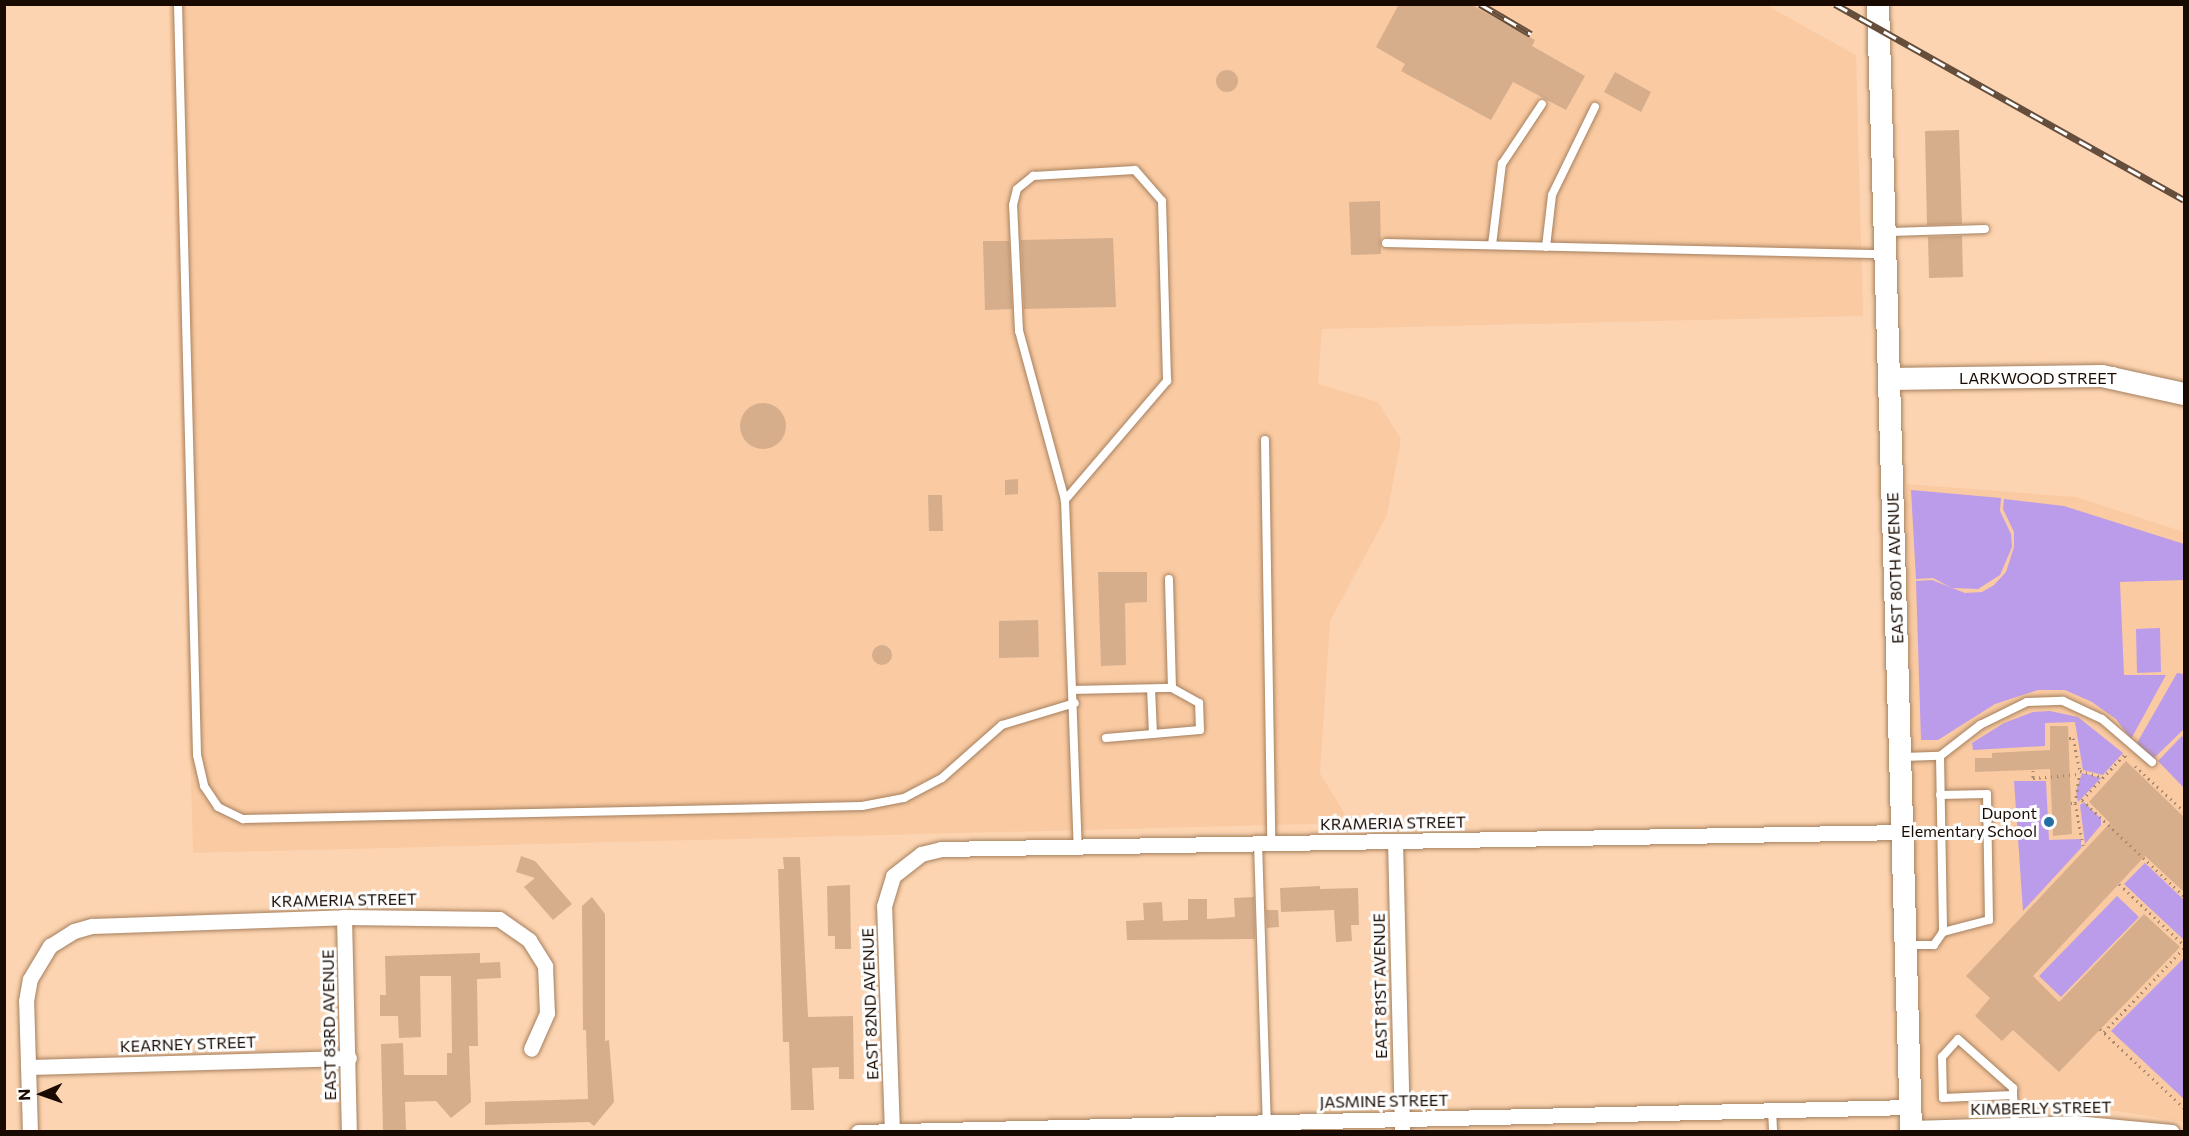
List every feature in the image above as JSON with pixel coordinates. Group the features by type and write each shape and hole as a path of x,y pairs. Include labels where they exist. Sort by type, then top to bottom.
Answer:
{"street":[{"name":"EAST 80TH AVENUE","path":"1878,4 1911,1122"},
{"name":"LARKWOOD STREET","path":"1889,379 2102,376 2184,394"},
{"name":"KRAMERIA STREET","path":"892,876 910,859 940,849 1903,832"},
{"name":"EAST 81ST AVENUE","path":"1395,841 1402,1125"},
{"name":"EAST 82ND AVENUE","path":"892,876 884,906 892,1131"},
{"name":"KRAMERIA STREET","path":"28,1067 27,991 43,953 57,940 92,926 344,917 489,916 514,927 539,954 548,984 547,1013 531,1049"},
{"name":"EAST 83RD AVENUE","path":"344,917 350,1058 349,1131"},
{"name":"KEARNEY STREET","path":"28,1067 350,1058"},
{"path":"28,1067 30,1131"},
{"name":"JASMINE STREET","path":"858,1131 1402,1125 1772,1110 1911,1122"},
{"name":"KIMBERLY STREET","path":"1911,1122 2015,1126 2116,1124 2172,1131"}],"lane":[{"path":"178,4 197,755 204,786 218,807 243,819 862,806 904,798 942,778 1002,725 1075,703"},
{"path":"1492,245 1502,164 1542,104"},
{"path":"1546,247 1552,195 1595,107"},
{"path":"1065,500 1167,381 1162,201 1135,170 1033,176 1017,189 1013,205 1019,331 1065,500 1075,703 1078,846"},
{"path":"1386,243 1546,247 1884,243 1985,229"},
{"path":"1265,440 1266,1126"},
{"path":"1169,579 1172,688"},
{"path":"1074,690 1172,688 1198,703 1200,730 1106,738"},
{"path":"1151,689 1153,734"},
{"path":"1901,757 1940,756 1980,725 2027,702 2063,701 2102,719 2152,762"},
{"path":"1940,756 1944,932"},
{"path":"1906,945 1934,945 1944,932 1989,920 1987,794 1940,795"},
{"path":"2013,1095 1943,1098 1942,1057 1958,1039 2013,1088 2015,1126"},
{"path":"1772,1110 1773,1131"}],"path":[{"path":"2069,738 2073,738 2080,773 2074,804 2084,850"},
{"path":"2074,804 2082,800 2124,755 2184,811"},
{"path":"2033,770 2033,778 2080,773 2103,777"},
{"path":"2082,800 2184,896"},
{"path":"2119,884 2184,946 2102,1031 2184,1108"}],"shaded area":[{"path":"169,5 1766,5 1856,55 1863,316 1322,329 1318,384 1378,402 1401,439 1387,515 1330,621 1320,773 1350,823 193,853"},
{"name":"Dupont Elementary School","path":"1906,484 2076,497 2184,532 2184,1122 2117,1111 1920,1118"},
{"path":"1911,490 2001,498 2000,511 2011,534 2012,547 2000,575 1978,589 1952,588 1933,578 1916,579"},
{"path":"2004,499 2064,506 2184,544 2184,580 2120,582 2124,675 2166,675 2131,739 2116,719 2092,702 2065,690 2038,690 1995,704 1938,740 1921,740 1916,581 1932,580 1965,593 1982,592 1994,585 2006,572 2014,547 2014,532 2003,509"},
{"path":"2160,628 2161,672 2137,673 2136,629"},
{"path":"2177,673 2184,674 2184,729 2153,759 2137,743"},
{"path":"2050,711 2078,717 2123,753 2103,775 2083,770 2075,722 2045,723 2045,746 1973,750 1972,743 2004,723 2033,712"},
{"path":"2182,736 2184,739 2184,788 2158,761"},
{"path":"2082,773 2101,778 2078,802 2076,791"},
{"path":"2014,781 2046,781 2049,840 2081,839 2081,848 2023,911"},
{"path":"2084,802 2101,819 2101,825 2085,844 2080,805"},
{"path":"2145,863 2184,900 2184,940 2124,884"},
{"path":"2117,896 2139,917 2061,997 2039,976"},
{"path":"2183,959 2184,961 2184,1099 2111,1031"}],"building":[{"path":"1399,4 1470,4 1535,40 1532,46 1585,76 1566,110 1513,82 1491,120 1401,71 1405,64 1376,47"},
{"path":"1223,70 1231,70 1238,77 1238,85 1231,92 1223,92 1216,85 1216,77"},
{"path":"1615,72 1651,92 1641,112 1604,92"},
{"path":"1959,130 1962,224 1927,225 1925,131"},
{"path":"1380,201 1381,254 1351,255 1349,202"},
{"path":"1962,236 1963,277 1929,278 1928,237"},
{"path":"1113,238 1116,307 1024,309 1021,240"},
{"path":"983,241 1009,241 1012,309 985,310"},
{"path":"763,403 779,410 786,426 779,442 763,449 747,442 740,426 747,410"},
{"path":"1018,479 1018,494 1005,495 1005,480"},
{"path":"928,495 942,495 943,531 929,531"},
{"path":"1098,572 1147,572 1147,602 1125,603 1126,665 1101,666"},
{"path":"1038,620 1039,657 999,658 999,621"},
{"path":"882,645 889,648 892,655 889,662 882,665 875,662 872,655 875,648"},
{"path":"2050,726 2068,726 2072,834 2053,836 2050,769 1975,772 1975,758 1992,758 1992,753 2050,750"},
{"path":"2126,761 2184,817 2184,892 2145,856 2033,976 2059,1002 2144,914 2180,947 2059,1072 2013,1030 2002,1041 1975,1016 1990,998 1966,976 2110,823 2089,802"},
{"path":"521,856 535,861 572,904 553,920 524,887 535,878 516,872"},
{"path":"783,857 800,857 808,1017 853,1016 854,1079 839,1079 839,1067 812,1068 814,1110 791,1110 789,1042 783,1042 778,869 784,869"},
{"path":"850,885 851,949 835,949 835,936 828,936 827,886"},
{"path":"1320,886 1320,889 1358,888 1359,925 1351,925 1352,941 1336,942 1334,910 1281,912 1280,888"},
{"path":"592,897 605,914 605,1041 609,1040 614,1102 594,1126 589,1122 485,1125 485,1102 588,1099 586,1030 583,1030 582,906"},
{"path":"1254,897 1255,939 1127,940 1126,921 1144,920 1143,903 1162,902 1163,921 1188,920 1188,899 1207,899 1207,919 1235,917 1234,898"},
{"path":"1266,910 1278,910 1279,927 1267,928"},
{"path":"480,953 480,963 500,962 501,978 477,979 478,1046 469,1046 471,1102 451,1118 436,1101 405,1102 406,1131 383,1131 381,1044 403,1043 404,1075 447,1075 447,1053 452,1053 451,976 420,976 421,1037 399,1038 398,1016 380,1016 380,995 386,995 385,956"}],"railway":[{"path":"1480,4 1531,34"},
{"path":"1835,4 2184,200"}],"place":[{"name":"Dupont Elementary School","path":"2049,822"}]}
